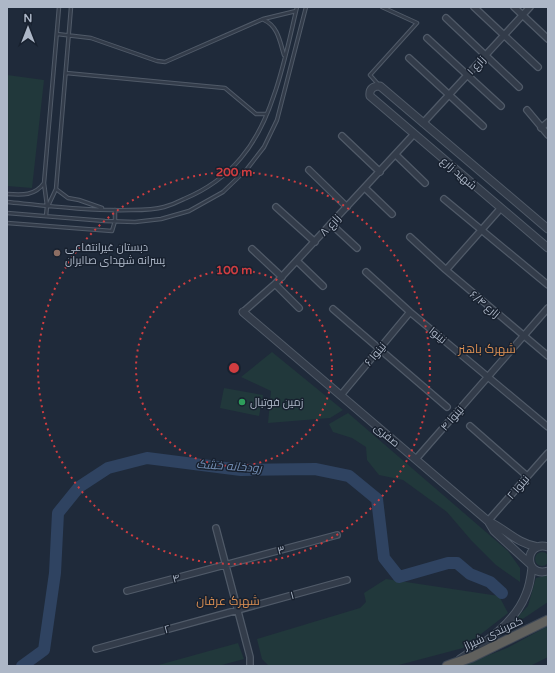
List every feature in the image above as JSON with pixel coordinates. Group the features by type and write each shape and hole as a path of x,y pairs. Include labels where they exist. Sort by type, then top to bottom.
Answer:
{"highway":[{"name":"کمربندی شیراز","path":"448,666 472,657 548,620"}],"street":[{"path":"474,7 538,67"},
{"path":"514,7 548,39"},
{"name":"۱ زارع","path":"423,123 530,7"},
{"path":"446,18 519,87"},
{"path":"427,38 501,106"},
{"path":"409,58 483,126"},
{"name":"شهید زارع","path":"548,228 380,86 371,88 369,93 370,96 500,209 548,248"},
{"path":"526,110 548,135"},
{"path":"541,128 548,122"},
{"name":"۸ زارع","path":"243,312 282,277 414,134"},
{"path":"342,136 380,172"},
{"path":"396,155 425,182"},
{"path":"309,170 347,207"},
{"path":"364,188 392,214"},
{"path":"444,199 548,286"},
{"path":"276,207 315,242"},
{"path":"446,270 500,209"},
{"path":"331,224 357,248"},
{"name":"۶/۴ زارع","path":"410,238 548,356"},
{"path":"252,249 282,277"},
{"path":"297,261 323,286"},
{"name":"نینوا","path":"366,272 410,312 548,427"},
{"path":"275,284 299,308"},
{"name":"۴ نینوا","path":"416,459 548,308"},
{"path":"333,309 447,407"},
{"name":"صفری","path":"243,312 488,521 524,544 547,547"},
{"name":"۶ نینوا","path":"341,395 410,312"},
{"path":"470,426 527,476"},
{"name":"۲ نینوا","path":"488,521 548,453"},
{"path":"488,521 494,531 538,572 548,572"},
{"path":"216,528 250,657 250,666"},
{"name":"۳","path":"225,565 337,535"},
{"path":"448,666 490,637 518,611 530,584 531,552 538,547"},
{"name":"۴","path":"127,591 225,565"},
{"name":"۱","path":"237,610 347,580"},
{"name":"۲","path":"96,649 237,610"},
{"path":"250,657 256,666"}],"lane":[{"path":"46,216 47,206 44,183 59,7"},
{"path":"47,206 56,190 71,7"},
{"path":"7,202 106,210 148,210 164,207 198,193 220,179 237,163 255,138 267,114 274,95 297,7"},
{"path":"7,213 135,222 161,219 189,211 223,192 247,169 264,147 277,120 306,7"},
{"path":"380,86 370,75 417,23 382,7"},
{"path":"57,34 91,38 157,61 165,62 264,19 296,11"},
{"path":"264,19 271,23 276,31 284,56"},
{"path":"66,73 225,88 256,114 267,114"},
{"path":"7,194 24,195 34,193 41,188 44,183"},
{"path":"56,190 68,198 79,200 106,210"},
{"path":"7,223 112,231 116,221 116,210"}],"green space":[{"path":"7,75 44,80 32,188 7,186"},
{"path":"272,352 343,410 330,418 268,423 271,391 241,377"},
{"name":"زمین فوتبال","path":"224,388 263,395 259,416 220,408"},
{"path":"348,413 508,551 520,568 520,582 496,565 471,540 447,512 403,480 379,475 367,460 366,447 352,438 333,432 329,424"},
{"path":"539,552 545,552 549,556 549,562 545,566 539,566 535,562 535,556"},
{"path":"548,575 548,602 503,632 528,606 536,578"},
{"path":"386,579 499,596 508,613 463,648 395,666 269,666 262,659 257,639 360,608 366,602 364,593"},
{"path":"548,626 548,657 530,666 461,666 507,648"},
{"path":"238,643 244,659 218,666 155,666"}],"waterway":[{"name":"رودخانه خشک","path":"22,666 44,650 55,573 58,513 79,487 108,468 147,458 241,470 315,469 349,476 377,499 384,558 399,577 448,563 457,563 470,574 490,582 502,593"}],"place":[{"name":"دبستان غیرانتفاعی پسرانه شهدای صاایران","path":"57,253"},
{"name":"زمین فوتبال","path":"242,402"}],"district":[{"name":"شهرک باهنر","path":"487,349"},
{"name":"شهرک عرفان","path":"228,601"}]}
